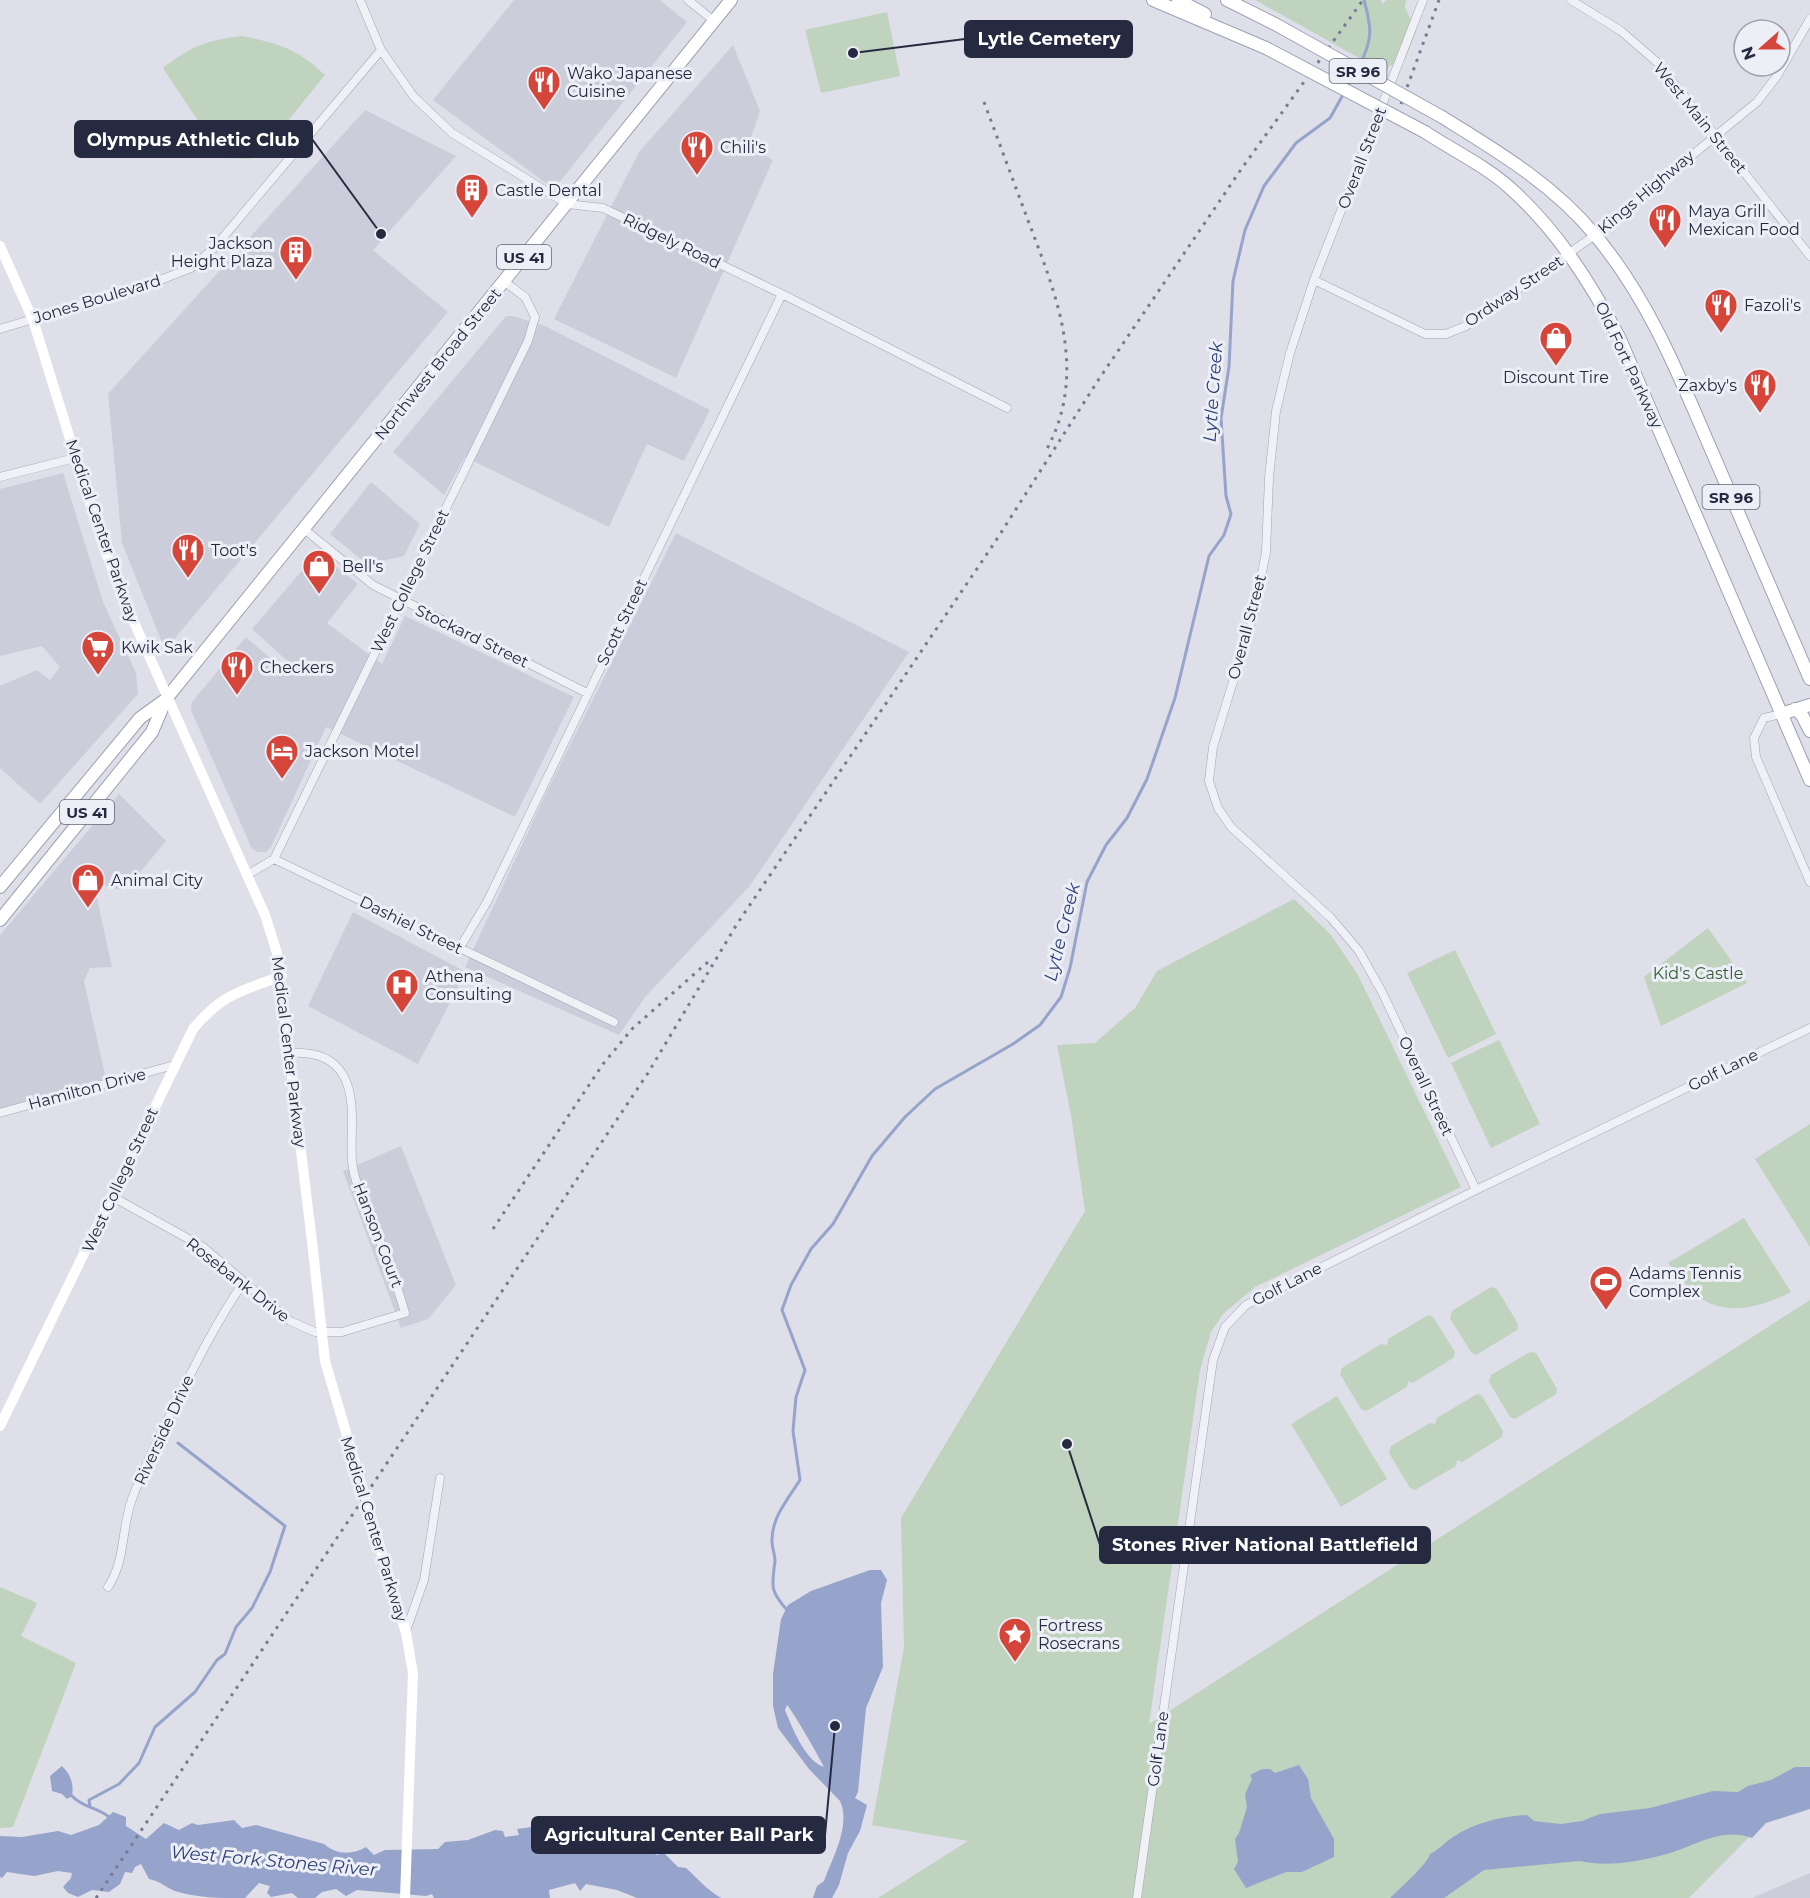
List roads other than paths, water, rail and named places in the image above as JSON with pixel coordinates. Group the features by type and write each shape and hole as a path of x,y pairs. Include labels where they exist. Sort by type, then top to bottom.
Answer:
{"main road":[{"name":"Northwest Broad Street","path":"0,887 140,718 166,699 731,0"},
{"path":"1153,0 1266,48"},
{"name":"Old Fort Parkway","path":"1178,0 1425,132 1509,186 1546,224 1596,294 1619,337 1810,780"},
{"name":"SR 96","path":"1227,0 1275,24 1442,117 1518,164 1563,201 1595,235 1623,272 1658,330 1810,679"},
{"path":"1239,0 1275,24"},
{"name":"Medical Center Parkway","path":"0,246 33,320 104,548 166,699 265,915 282,976 325,1361 406,1633 413,1673 405,1898"},
{"name":"Northwest Broad Street","path":"0,920 152,732 166,699"},
{"path":"1781,714 1810,705"},
{"path":"1795,709 1802,715 1810,731"},
{"name":"West College Street","path":"0,1426 113,1197 174,1065 194,1029 209,1009 226,996 282,976"}],"street":[{"name":"Ridgely Road","path":"360,0 381,50 414,97 452,133 567,204 603,208 782,294 1008,408"},
{"path":"688,0 714,21"},
{"name":"Overall Street","path":"1423,0 1314,280 1290,353 1276,411 1269,478 1266,552 1260,587 1213,747 1209,781 1218,808 1231,827 1331,918 1359,951 1382,992 1476,1190"},
{"name":"West Main Street","path":"1571,0 1621,31 1658,63 1810,256"},
{"name":"Kings Highway","path":"1569,254 1757,102 1777,76 1810,19"},
{"name":"Jones Boulevard","path":"0,329 150,284 191,268 214,248 381,50"},
{"name":"Ordway Street","path":"1314,280 1425,334 1446,334 1466,326 1569,254"},
{"name":"West College Street","path":"274,859 528,341 535,317 525,297 504,282"},
{"name":"Scott Street","path":"459,949 487,902 782,294"},
{"path":"0,477 75,458"},
{"name":"Stockard Street","path":"304,529 373,585 400,601 587,693"},
{"path":"1781,714 1764,718 1754,738 1756,757 1810,882"},
{"path":"247,875 274,859"},
{"name":"Dashiel Street","path":"274,859 614,1022"},
{"name":"Golf Lane","path":"1137,1898 1213,1360 1225,1327 1246,1305 1476,1190 1810,1028"},
{"name":"Hanson Court","path":"291,1053 305,1052 330,1060 343,1075 349,1094 352,1164 357,1183 398,1287 405,1313"},
{"name":"Hamilton Drive","path":"0,1113 174,1065"},
{"name":"Rosebank Drive","path":"113,1197 203,1247 290,1321 315,1332 342,1332 405,1313"},
{"name":"Riverside Drive","path":"108,1587 116,1574 123,1551 130,1502 156,1443 222,1313 243,1283"},
{"path":"406,1633 424,1580 440,1478"}],"water":[{"path":"870,1570 881,1570 887,1580 881,1603 883,1667 866,1708 858,1792 855,1798 867,1805 860,1831 848,1853 839,1885 832,1898 813,1898 817,1886 824,1881 840,1841 843,1810 840,1801 809,1769 778,1728 773,1706 773,1674 781,1619 788,1605 811,1591","holes":["787,1705 806,1735 824,1767 817,1764 800,1743 785,1710"]},
{"path":"1299,1765 1308,1779 1311,1798 1334,1839 1334,1857 1302,1872 1286,1872 1246,1888 1234,1869 1238,1862 1235,1839 1247,1807 1245,1794 1252,1779 1250,1775 1262,1769 1270,1769 1275,1773"},
{"path":"62,1766 70,1776 73,1788 72,1796 67,1799 62,1794 52,1791 50,1776"},
{"path":"1795,1767 1810,1767 1810,1809 1766,1823 1752,1838 1740,1835 1717,1836 1674,1852 1622,1863 1601,1864 1580,1861 1484,1870 1444,1898 1390,1898 1419,1870 1430,1854 1461,1832 1479,1824 1527,1815 1534,1821 1561,1824 1582,1821 1600,1814 1650,1808 1713,1791 1738,1792 1748,1786 1771,1780"},
{"name":"West Fork Stones River","path":"113,1812 126,1817 126,1826 146,1839 164,1823 179,1830 192,1823 198,1825 234,1820 242,1828 256,1825 324,1844 339,1852 361,1850 366,1847 374,1855 385,1850 438,1849 445,1842 468,1840 495,1830 503,1831 505,1837 519,1835 517,1829 558,1823 581,1829 594,1826 616,1826 652,1839 652,1849 656,1855 664,1853 678,1867 686,1868 721,1898 637,1898 617,1890 586,1884 580,1891 575,1883 549,1890 550,1898 434,1898 432,1894 426,1896 357,1890 346,1896 336,1889 322,1892 315,1898 298,1898 292,1893 271,1897 267,1893 270,1886 259,1883 245,1898 209,1897 175,1891 149,1879 141,1864 135,1867 132,1873 125,1872 120,1884 109,1892 92,1890 78,1897 68,1893 63,1887 71,1878 72,1873 58,1871 34,1876 7,1872 2,1878 0,1877 0,1836 22,1837 58,1831 71,1835 99,1825"}],"waterway":[{"name":"Lytle Creek","path":"1359,66 1367,49 1370,34 1364,0"},
{"name":"Lytle Creek","path":"1347,87 1356,72"},
{"name":"Lytle Creek","path":"788,1611 773,1588 775,1561 772,1533 777,1517 800,1480 793,1431 796,1397 805,1370 782,1310 791,1285 811,1249 833,1224 872,1156 905,1117 935,1089 1013,1044 1040,1025 1061,997 1070,968 1087,882 1106,845 1127,818 1147,779 1175,698 1209,556 1224,535 1231,514 1226,496 1221,418 1229,367 1233,281 1245,230 1264,186 1296,143 1330,118 1344,93"},
{"path":"90,1807 89,1800 119,1784 139,1763 155,1727 195,1692 217,1660 225,1654 236,1627 252,1608 270,1572 285,1526 178,1443"},
{"path":"72,1796 109,1817"}],"railway":[{"path":"96,1898 648,1073 737,924 995,542 1099,379 1242,168 1363,0"},
{"path":"1401,104 1439,0"},
{"path":"984,102 1049,279 1064,335 1067,363 1065,392 1059,420 1047,449"},
{"path":"493,1229 603,1064 633,1028 708,962"}],"place":[{"name":"Lytle Cemetery","path":"853,53"},
{"name":"Wako Japanese Cuisine","path":"544,111"},
{"name":"Chili's","path":"697,176"},
{"name":"Castle Dental","path":"472,219"},
{"name":"Olympus Athletic Club","path":"381,234"},
{"name":"Maya Grill Mexican Food","path":"1665,249"},
{"name":"Jackson Height Plaza","path":"296,281"},
{"name":"Fazoli's","path":"1721,334"},
{"name":"Discount Tire","path":"1556,367"},
{"name":"Zaxby's","path":"1760,414"},
{"name":"Toot's","path":"188,579"},
{"name":"Bell's","path":"319,595"},
{"name":"Kwik Sak","path":"98,676"},
{"name":"Checkers","path":"237,696"},
{"name":"Jackson Motel","path":"282,780"},
{"name":"Animal City","path":"88,909"},
{"name":"Athena Consulting","path":"402,1014"},
{"name":"Adams Tennis Complex","path":"1606,1311"},
{"name":"Stones River National Battlefield","path":"1067,1444"},
{"name":"Fortress Rosecrans","path":"1015,1663"},
{"name":"Agricultural Center Ball Park","path":"835,1726"}],"park label":[{"name":"Kid's Castle","path":"1698,973"}]}
